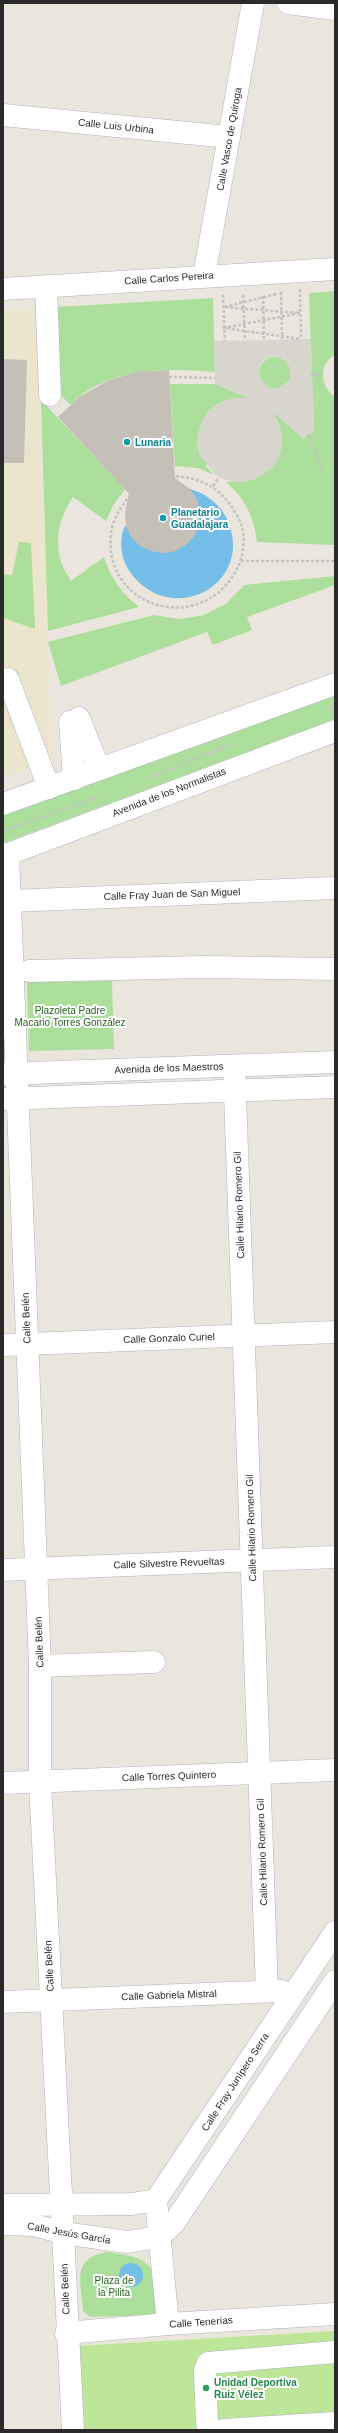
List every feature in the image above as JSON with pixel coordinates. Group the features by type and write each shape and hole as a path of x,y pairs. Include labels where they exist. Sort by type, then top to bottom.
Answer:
{"street":[{"name":"Calle Vasco de Quiroga","path":"204,276 253,3"},
{"path":"288,3 335,9"},
{"name":"Calle Luis Urbina","path":"3,115 229,137"},
{"name":"Calle Carlos Pereira","path":"3,289 335,269"},
{"path":"46,286 50,395"},
{"path":"8,679 49,788"},
{"path":"3,804 335,684"},
{"path":"74,779 74,720 99,770"},
{"name":"Avenida de los Normalistas","path":"6,855 335,731"},
{"name":"Calle Belén","path":"6,855 10,901 10,1099 27,1344 40,1666 40,1782 50,2000 62,2205 66,2333 73,2430"},
{"name":"Calle Fray Juan de San Miguel","path":"10,901 335,888"},
{"path":"29,971 203,967 335,969"},
{"name":"Avenida de los Maestros","path":"10,1074 335,1062"},
{"name":"Calle Hilario Romero Gil","path":"234,1066 267,1991"},
{"path":"10,1099 335,1087"},
{"name":"Calle Gonzalo Curiel","path":"3,1344 335,1332"},
{"name":"Calle Silvestre Revueltas","path":"3,1570 335,1557"},
{"path":"40,1666 154,1662"},
{"name":"Calle Torres Quintero","path":"3,1783 335,1770"},
{"name":"Calle Fray Junípero Serra","path":"156,2200 335,1932"},
{"path":"159,2237 174,2223 333,1988"},
{"name":"Calle Gabriela Mistral","path":"3,2002 333,1988"},
{"path":"156,2200 168,2324"},
{"name":"Calle Jesús García","path":"3,2205 144,2203 156,2200"},
{"name":"Calle Jesús García","path":"3,2224 34,2225 63,2233 126,2242 159,2237"},
{"name":"Calle Tenerías","path":"66,2333 168,2324 335,2314"},
{"path":"213,2430 208,2427 207,2423 205,2370 208,2362 335,2352"},
{"path":"224,2430 335,2423"}],"path":[{"path":"224,328 282,338 301,339 300,287 294,289"},
{"path":"281,288 282,338"},
{"path":"263,289 264,340"},
{"path":"243,290 245,340"},
{"path":"224,307 287,291"},
{"path":"223,292 225,341"},
{"path":"224,307 300,313"},
{"path":"224,328 300,313"},
{"path":"311,375 323,375"},
{"path":"169,377 215,378"},
{"path":"308,435 315,448 322,472"},
{"path":"130,495 118,511 111,532 111,554 119,575 134,593 153,604 175,608 198,605 222,590 231,580 241,561 244,540 239,519 229,501 213,486 193,478 175,476"},
{"path":"213,486 219,477"},
{"path":"241,561 335,561"},
{"path":"320,712 335,707"},
{"path":"144,780 232,744"},
{"path":"3,831 100,796"}],"shaded area":[{"path":"38,308 52,760 3,777 3,310"},
{"path":"311,339 314,431 303,439 272,411 278,421 282,434 282,447 278,460 271,469 253,480 240,482 226,480 215,474 200,456 197,445 198,433 202,421 208,411 220,402 234,398 248,398 215,384 214,341","holes":["273,356 284,359 290,368 290,379 279,388 269,388 259,377 260,366 263,361"]}],"green space":[{"path":"335,291 335,355 326,364 323,376 326,387 335,397 335,545 257,542 254,524 248,509 233,488 226,482 253,480 271,469 271,410 303,438 314,431 309,293"},
{"path":"213,298 215,372 177,370 158,371 120,377 102,383 85,393 70,405 59,393 56,307"},
{"path":"272,357 278,357 287,361 291,373 287,385 278,389 272,389 263,385 259,376 259,370 263,361"},
{"path":"170,384 215,384 249,398 206,466 214,475 198,468 175,466"},
{"path":"41,400 125,489 114,504 106,521 73,497 62,518 59,528 59,549 65,570 71,581 104,557 117,585 139,607 48,631"},
{"path":"19,542 31,543 35,629 3,618 3,574 12,575"},
{"path":"335,576 335,585 247,617 252,630 213,645 207,632 61,686 48,642 154,615 180,619 204,615 226,604 244,585"},
{"path":"335,692 335,721 312,728 3,843 3,815"},
{"name":"Plazoleta Padre Macario Torres González","path":"112,981 114,1049 29,1051 27,982"},
{"name":"Plaza de la Pilita","path":"107,2252 136,2258 145,2262 151,2268 156,2287 157,2315 90,2317 83,2311 80,2281 83,2266 88,2260 96,2255"},
{"name":"Unidad Deportiva Ruiz Vélez","path":"335,2331 335,2430 80,2430 75,2346"}],"water":[{"path":"190,489 201,493 212,500 227,519 233,543 230,563 219,580 204,592 185,598 165,597 145,587 128,569 122,553 122,535 126,525 138,542 152,550 167,552 181,548 192,538 199,524 198,508"},
{"path":"131,2263 136,2264 142,2270 142,2280 136,2286 131,2287 126,2286 120,2280 119,2275 120,2270 126,2264"}],"building":[{"path":"3,359 27,360 24,463 3,463"},
{"name":"Lunaria","path":"169,370 175,478 190,489 197,499 200,511 200,523 195,535 187,544 176,551 164,553 151,551 140,546 131,537 126,525 125,513 129,494 58,417 79,397 107,381 136,372"}],"place":[{"name":"Lunaria","path":"127,442"},
{"name":"Planetario Guadalajara","path":"163,518"},
{"name":"Unidad Deportiva Ruiz Vélez","path":"206,2388"}]}
